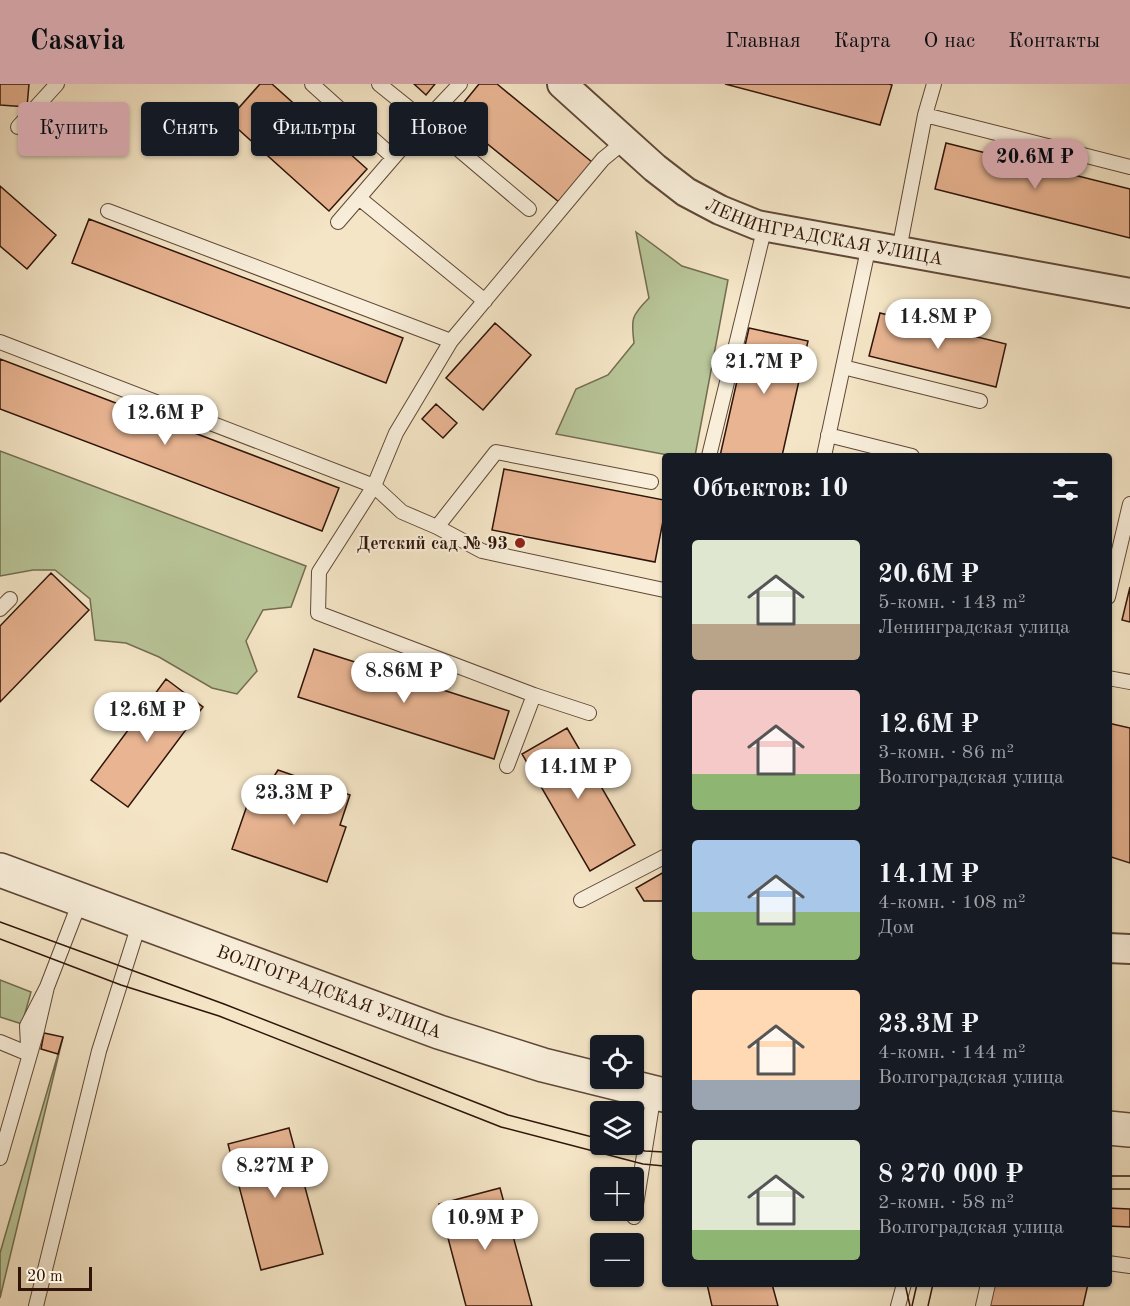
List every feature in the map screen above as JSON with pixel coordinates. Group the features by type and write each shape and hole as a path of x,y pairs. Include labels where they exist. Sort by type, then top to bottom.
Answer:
{"street":[{"name":"ЛЕНИНГРАДСКАЯ УЛИЦА","path":"562,84 686,192 720,210 757,225 1130,293"},
{"name":"ВОЛГОГРАДСКАЯ УЛИЦА","path":"0,870 439,1032 543,1065 659,1094"},
{"path":"1112,948 1130,950"},
{"path":"1112,1128 1130,1130"}],"lane":[{"path":"41,102 57,84"},
{"path":"312,84 393,157 338,222"},
{"path":"379,84 401,102"},
{"path":"442,102 460,84"},
{"path":"899,250 925,115 934,84"},
{"path":"925,115 1130,167"},
{"path":"589,713 534,695 318,613 319,572 374,486 396,432 451,341 603,159 625,141"},
{"path":"466,156 529,209"},
{"path":"359,198 485,301"},
{"path":"108,211 451,341"},
{"path":"710,453 765,226"},
{"path":"825,453 869,245"},
{"path":"0,342 374,486 402,512 437,527 482,551 662,590"},
{"path":"843,367 981,401"},
{"path":"828,435 900,453"},
{"path":"437,527 496,452 651,482"},
{"path":"1112,580 1130,504"},
{"path":"1112,679 1130,682"},
{"path":"507,766 534,695"},
{"path":"581,900 662,858"},
{"path":"0,1158 29,1054 27,1026 47,987 81,899"},
{"path":"36,1306 99,1051 140,921"},
{"path":"0,1042 29,1054"},
{"path":"644,1168 659,1094"},
{"path":"1112,1264 1130,1266"},
{"path":"898,1306 903,1287"},
{"path":"983,1306 987,1287"}],"green space":[{"path":"636,232 682,266 728,280 696,453 662,454 556,434 576,389 608,375 634,343 634,318 649,298"},
{"path":"0,451 306,566 291,607 263,610 246,641 257,671 237,694 212,688 159,657 126,643 95,640 90,599 55,570 33,570 0,576"},
{"path":"0,980 31,992 22,1024 0,1017"},
{"path":"63,1037 0,1298 0,1253"}],"building":[{"path":"0,84 29,84 27,102 18,102 18,106 0,105"},
{"path":"260,84 272,84 292,102 251,102 251,141 239,130 239,108"},
{"path":"414,84 435,84 426,95"},
{"path":"479,84 497,84 592,162 559,202 488,144 488,102 464,102"},
{"path":"725,84 889,84 892,85 880,125"},
{"path":"946,143 1130,189 1130,238 935,189"},
{"path":"268,156 352,156 367,169 329,211"},
{"path":"0,186 56,235 27,269 0,246"},
{"path":"89,219 403,338 386,383 72,263"},
{"path":"880,313 1006,344 996,387 869,356"},
{"path":"495,323 531,355 483,410 446,378"},
{"path":"749,328 808,341 783,453 721,453"},
{"path":"0,359 339,488 322,531 0,409"},
{"path":"436,404 457,423 443,438 422,419"},
{"path":"504,469 662,500 662,526 655,562 492,530"},
{"path":"51,573 89,610 0,702 0,626"},
{"path":"1130,587 1130,622 1122,620"},
{"path":"314,649 509,711 494,759 298,697"},
{"path":"166,679 203,707 128,807 91,780"},
{"path":"1112,724 1130,728 1130,863 1112,857"},
{"path":"567,728 635,845 590,871 522,754"},
{"path":"278,770 350,795 340,825 346,827 327,882 232,849 251,794 261,797"},
{"path":"662,873 662,901 644,901 636,888"},
{"path":"44,1033 63,1037 58,1054 41,1049"},
{"path":"289,1128 323,1254 261,1270 228,1144"},
{"path":"500,1188 532,1306 466,1306 439,1204"},
{"path":"1112,1208 1130,1209 1130,1227 1112,1226"},
{"path":"708,1287 773,1287 778,1306 712,1306"},
{"path":"992,1287 1087,1287 1083,1306 988,1306"}],"tram line":[{"path":"0,922 224,1004 508,1115 590,1136"},
{"path":"0,939 121,985 219,1016 501,1127 643,1164 662,1166"},
{"path":"644,1151 662,1152"},
{"path":"1112,1176 1130,1176"},
{"path":"1112,1189 1130,1189"},
{"path":"906,1287 910,1306"},
{"path":"912,1306 916,1287"},
{"path":"928,1306 932,1287"}],"place":[{"name":"Детский сад № 93","path":"520,543"}]}
